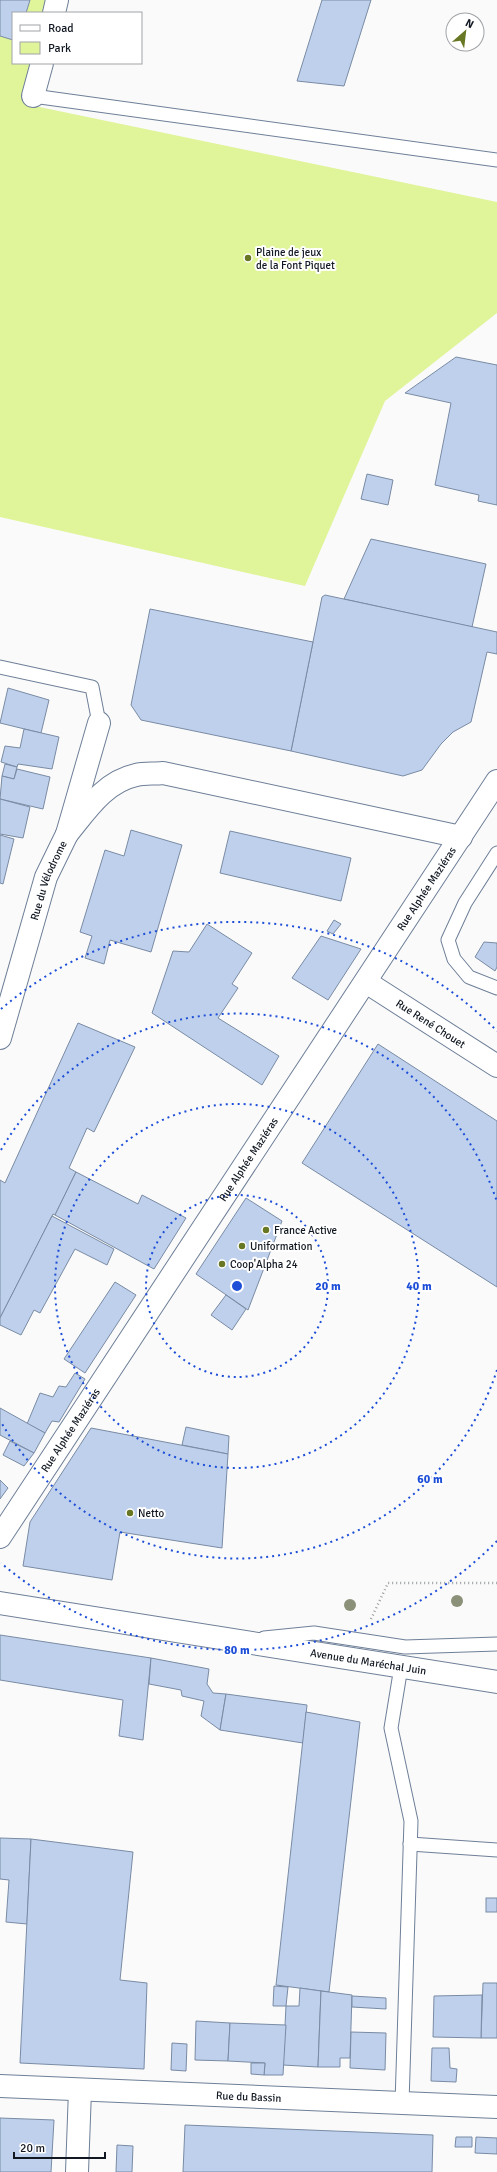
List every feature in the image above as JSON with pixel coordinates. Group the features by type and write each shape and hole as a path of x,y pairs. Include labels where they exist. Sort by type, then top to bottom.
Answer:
{"street":[{"path":"54,12 57,0"},
{"path":"34,96 42,64"},
{"name":"Rue du Vélodrome","path":"0,1038 46,876 67,834 99,723"},
{"path":"67,834 98,795 117,783 135,775 163,773 461,837"},
{"name":"Rue Alphée Maziéras","path":"0,1537 497,782"},
{"name":"Rue René Chouet","path":"366,982 497,1066"},
{"name":"Avenue du Maréchal Juin","path":"0,1603 497,1682"},
{"name":"Rue du Bassin","path":"0,2086 497,2107"},
{"path":"77,2172 80,2090"}],"lane":[{"path":"34,96 497,160"},
{"path":"0,667 92,687 99,723"},
{"path":"497,853 465,903 448,940 454,959 469,977 497,988"},
{"name":"Avenue du Maréchal Juin","path":"239,1641 314,1633 404,1647 497,1644"},
{"path":"401,1667 391,1728 411,1822 402,2103"},
{"path":"410,1844 497,1850"}],"path":[{"path":"368,1625 388,1583 497,1583"}],"green space":[{"name":"Plaine de jeux de la Font Piquet","path":"0,0 50,0 47,12 12,12 12,64 35,64 25,104 497,202 497,313 385,401 305,586 0,517"}],"building":[{"path":"0,0 30,0 26,12 12,12 12,40 0,36"},
{"path":"322,0 371,0 344,86 297,81"},
{"path":"456,357 497,365 497,505 478,501 479,495 435,485 451,403 405,393"},
{"path":"367,474 393,480 388,505 361,499"},
{"path":"371,539 486,564 472,627 344,599"},
{"path":"325,595 497,632 497,654 487,652 471,722 453,732 441,744 422,770 403,776 291,751 322,597"},
{"path":"150,609 313,642 291,751 141,720 131,705"},
{"path":"8,688 49,700 41,733 0,723"},
{"path":"24,729 59,737 52,769 18,764 17,767 1,762 5,746 20,748"},
{"path":"5,764 17,767 14,779 2,776"},
{"path":"17,769 50,777 43,809 0,799 2,776 14,779"},
{"path":"0,799 30,807 23,838 0,834"},
{"path":"131,830 182,845 151,952 110,940 104,964 85,958 92,936 80,932 105,850 124,856"},
{"path":"230,831 351,858 341,901 220,873"},
{"path":"0,835 14,839 3,884 0,883"},
{"path":"334,920 341,924 333,934 327,931"},
{"path":"207,924 252,953 232,984 238,988 218,1018 279,1056 262,1085 152,1013 173,951 189,952"},
{"path":"321,936 361,949 328,1000 292,978"},
{"path":"484,942 497,943 497,967 495,971 475,957"},
{"path":"78,1023 135,1047 94,1132 87,1128 69,1168 76,1172 55,1215 53,1214 0,1318 0,1180 5,1183"},
{"path":"378,1044 497,1121 497,1287 302,1163"},
{"path":"76,1172 138,1204 142,1195 186,1218 154,1269 55,1215"},
{"path":"246,1198 282,1221 248,1310 196,1274"},
{"path":"52,1216 114,1249 107,1265 75,1249 40,1313 34,1310 21,1335 0,1325 0,1318"},
{"path":"115,1282 136,1295 85,1373 64,1359"},
{"path":"226,1295 246,1309 232,1330 211,1315"},
{"path":"75,1373 85,1379 59,1422 52,1421 45,1433 27,1424 40,1393 53,1397 59,1386 66,1387"},
{"path":"0,1408 45,1433 34,1453 0,1435"},
{"path":"186,1427 229,1436 228,1454 182,1445"},
{"name":"Netto","path":"91,1428 228,1454 222,1548 120,1532 112,1580 23,1566 30,1522"},
{"path":"10,1441 34,1453 24,1466 3,1455"},
{"path":"0,1480 8,1488 0,1499"},
{"path":"0,1635 151,1658 143,1740 119,1736 123,1700 0,1680"},
{"path":"151,1658 209,1669 207,1684 213,1693 226,1694 220,1730 201,1716 204,1701 182,1696 181,1690 149,1684"},
{"path":"226,1694 307,1705 303,1743 220,1730"},
{"path":"306,1712 360,1722 329,1992 276,1985"},
{"path":"0,1838 31,1839 27,1924 6,1922 9,1880 0,1879"},
{"path":"31,1839 133,1852 120,1980 147,1983 144,2069 20,2063"},
{"path":"486,1898 497,1898 497,1912 486,1912"},
{"path":"483,1983 497,1983 497,2038 481,2038"},
{"path":"274,1986 288,1987 286,2006 273,2006"},
{"path":"300,1988 321,1991 318,2067 283,2065 286,2006 299,2006"},
{"path":"321,1991 352,1995 350,2058 340,2058 340,2067 318,2067"},
{"path":"482,1995 481,2038 433,2037 434,1996"},
{"path":"352,1996 386,1998 386,2009 352,2007"},
{"path":"196,2021 230,2023 228,2061 195,2060"},
{"path":"230,2023 286,2025 283,2075 264,2075 265,2063 228,2061"},
{"path":"351,2032 386,2033 385,2070 350,2068"},
{"path":"172,2043 187,2044 186,2071 171,2070"},
{"path":"432,2048 449,2048 450,2068 457,2069 456,2082 431,2081"},
{"path":"251,2063 265,2063 264,2075 251,2074"},
{"path":"0,2118 54,2120 51,2172 0,2172"},
{"path":"185,2125 433,2135 432,2172 183,2172"},
{"path":"456,2137 472,2137 472,2147 455,2147"},
{"path":"476,2137 497,2138 497,2154 475,2153"},
{"path":"117,2145 133,2146 132,2172 116,2172"}],"place":[{"name":"Plaine de jeux de la Font Piquet","path":"248,258"},
{"name":"France Active","path":"266,1230"},
{"name":"Uniformation","path":"242,1246"},
{"name":"Coop'Alpha 24","path":"222,1264"},
{"name":"Netto","path":"130,1513"}]}
